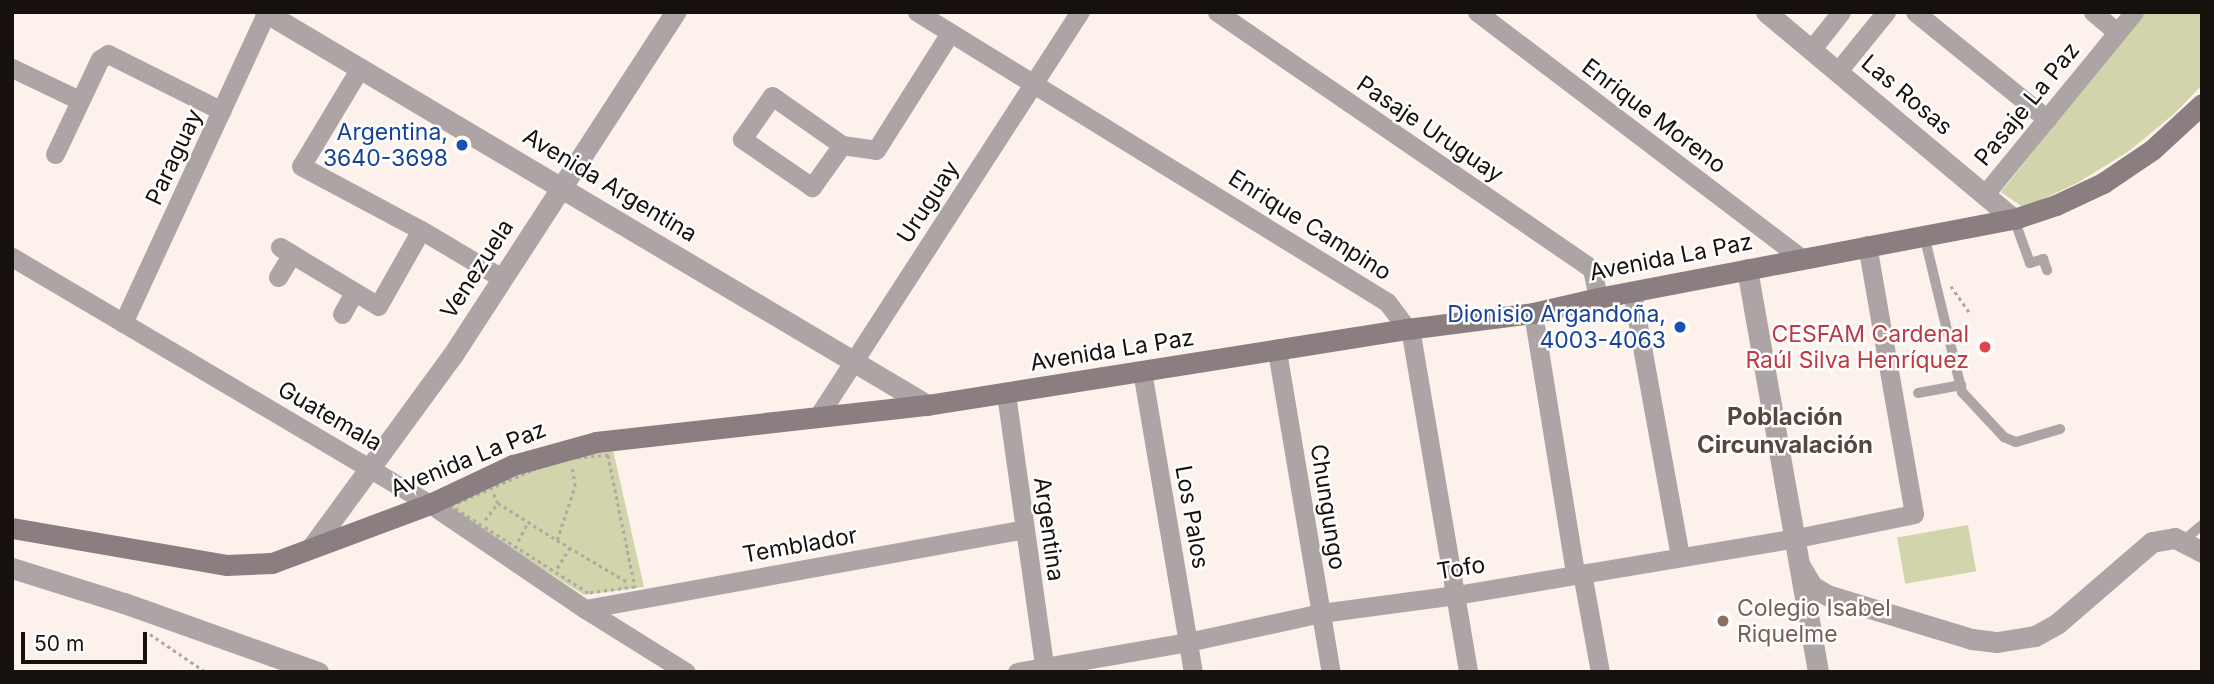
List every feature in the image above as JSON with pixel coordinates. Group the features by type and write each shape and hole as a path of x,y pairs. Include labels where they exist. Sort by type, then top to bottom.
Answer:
{"main road":[{"name":"Avenida La Paz","path":"12,528 234,565 272,563 430,504 513,465 586,444 655,433 927,405 1407,329 1533,313 1867,245 2014,219 2056,205 2112,177 2152,150 2202,104"}],"street":[{"name":"Venezuela","path":"312,547 372,469 502,278 675,12"},
{"name":"Enrique Campino","path":"917,12 1387,302 1411,334 1468,672"},
{"name":"Uruguay","path":"817,418 1080,12"},
{"name":"Pasaje Uruguay","path":"1217,12 1592,269 1598,298"},
{"name":"Enrique Moreno","path":"1477,12 1801,258"},
{"name":"Las Rosas","path":"1766,12 2014,219"},
{"path":"1811,50 1841,12"},
{"path":"1838,71 1886,12"},
{"path":"1915,12 2047,119"},
{"path":"2092,12 2117,33"},
{"name":"Pasaje La Paz","path":"1985,194 2134,12"},
{"name":"Avenida Argentina","path":"266,13 927,405"},
{"name":"Paraguay","path":"123,323 266,13"},
{"path":"842,145 812,187 742,139 772,96 842,145 876,150 950,33"},
{"path":"55,154 100,58 108,54 222,111"},
{"path":"12,68 79,100"},
{"path":"360,68 301,166 421,230 502,278"},
{"path":"278,277 286,250 378,306 421,230"},
{"name":"Tofo","path":"1017,672 1188,642 1321,613 1456,595 1680,555 1797,538 1914,514 1867,245"},
{"name":"Guatemala","path":"12,257 430,504 584,609 687,672"},
{"path":"1747,269 1797,538 1818,672"},
{"path":"342,314 354,292"},
{"path":"1632,292 1680,555"},
{"path":"1533,313 1578,573 1600,672"},
{"name":"Chungungo","path":"1277,351 1331,672"},
{"name":"Los Palos","path":"1142,371 1193,672"},
{"name":"Argentina","path":"1006,394 1044,669"},
{"name":"Temblador","path":"584,609 1024,529"},
{"path":"1800,566 1812,586 1827,595 1972,639 2010,642 2035,635 2058,623 2152,542 2167,538 2183,540 2202,552"},
{"path":"12,568 124,603 318,672"}],"lane":[{"path":"2014,219 2030,263 2043,259 2047,270"},
{"path":"1924,235 1962,392 2004,437 2015,442 2060,429"},
{"path":"1918,393 1961,385"},
{"path":"2183,540 2202,525"}],"path":[{"path":"1936,281 1948,282 1971,314"},
{"path":"608,455 635,587"},
{"path":"557,540 575,486 570,458 491,487 451,506 588,593 635,587"},
{"path":"491,487 498,503 635,587"},
{"path":"481,526 498,503"},
{"path":"515,547 528,522"},
{"path":"555,572 570,547"},
{"path":"148,632 206,672"}],"green space":[{"path":"2144,12 2202,12 2202,85 2174,114 2129,151 2079,182 2024,208 2001,192"},
{"path":"613,450 644,587 584,595 443,506 572,452"},
{"path":"1968,525 1976,571 1905,584 1897,538"}],"place":[{"name":"Argentina, 3640-3698","path":"462,145"},
{"name":"Dionisio Argandoña, 4003-4063","path":"1680,327"},
{"name":"CESFAM Cardenal Raúl Silva Henríquez","path":"1985,347"},
{"name":"Colegio Isabel Riquelme","path":"1723,621"}],"district":[{"name":"Población Circunvalación","path":"1785,431"}]}
